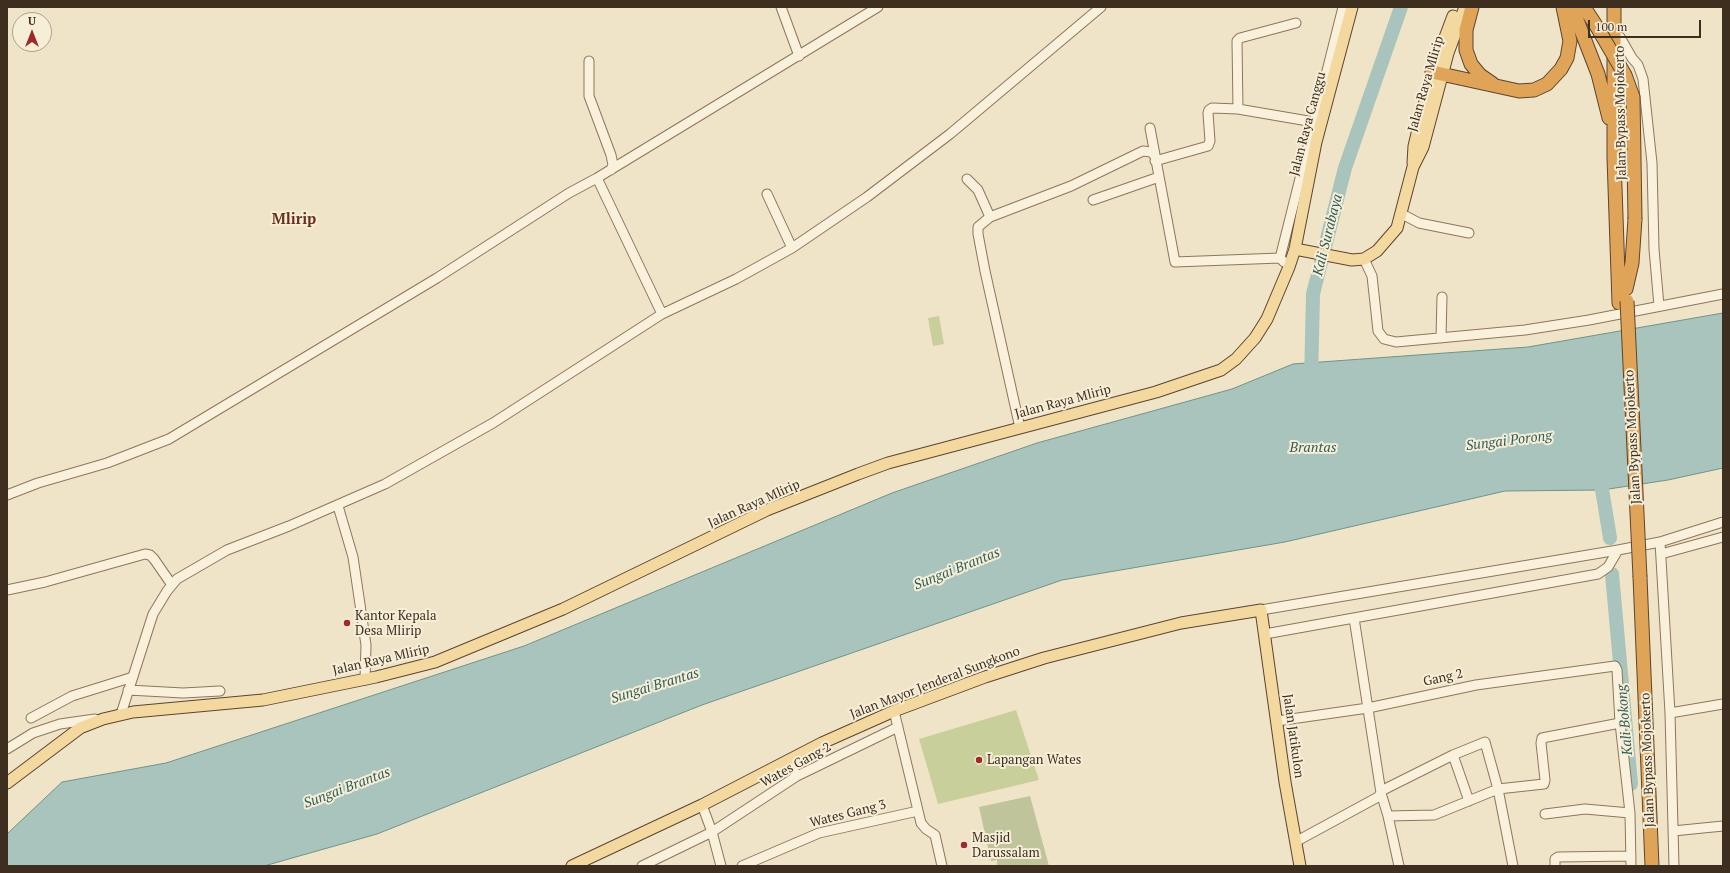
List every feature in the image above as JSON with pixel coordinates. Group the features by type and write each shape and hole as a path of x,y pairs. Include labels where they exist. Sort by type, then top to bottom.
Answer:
{"highway":[{"path":"1472,7 1466,30 1466,50 1471,64 1480,75 1497,86"},
{"path":"1437,73 1519,91 1534,90 1548,84 1561,69 1567,58 1570,41 1563,7"},
{"path":"1572,7 1598,74 1608,111 1614,158"},
{"path":"1584,7 1625,75 1633,97 1635,219 1632,263 1624,298"},
{"name":"Jalan Bypass Mojokerto","path":"1614,7 1614,158 1624,298"},
{"name":"Jalan Bypass Mojokerto","path":"1621,7 1620,104 1624,298 1636,577 1652,866"},
{"name":"Jalan Bypass Mojokerto","path":"1636,577 1636,660 1644,866"}],"main road":[{"name":"Jalan Raya Canggu","path":"1294,249 1316,142 1352,7"},
{"name":"Jalan Raya Mlirip","path":"1364,259 1377,251 1397,228 1402,214 1413,168 1414,146 1458,7"},
{"name":"Jalan Raya Mlirip","path":"1437,73 1465,7"},
{"path":"1294,249 1352,260 1364,259"},
{"name":"Jalan Raya Mlirip","path":"7,783 80,728 103,719 121,714 264,700 365,680 435,662 461,653 563,609 767,510 858,474 888,463 1156,392 1221,370 1236,359 1255,338 1267,319 1289,267 1294,249"},
{"name":"Jalan Jatikulon","path":"1261,610 1285,782 1300,866"},
{"name":"Jalan Mayor Jenderal Sungkono","path":"572,866 584,864 822,743 894,711 985,677 1044,658 1181,622 1261,610"}],"street":[{"path":"781,7 799,56"},
{"path":"7,495 38,483 107,463 169,439 431,282 569,193 611,170 878,7"},
{"path":"121,714 153,614 167,591 177,579 227,550 338,506 385,484 493,423 662,314 736,279 792,248 867,197 950,134 1101,7"},
{"path":"1280,258 1343,7"},
{"path":"1238,109 1237,41 1240,38 1296,23"},
{"path":"1620,37 1632,58 1638,65 1643,79 1652,163 1654,249 1659,306"},
{"path":"589,61 589,96 611,154 613,164 611,170"},
{"path":"1155,158 1206,147 1210,140 1209,110 1212,108 1238,109 1314,122"},
{"path":"1150,128 1176,262 1280,258 1289,267"},
{"path":"1020,428 978,234 980,224 990,217 1071,186 1143,151 1151,152 1155,158"},
{"path":"1093,200 1159,177"},
{"path":"597,178 662,314"},
{"path":"967,179 978,190 990,217"},
{"path":"767,194 792,248"},
{"path":"1402,214 1419,223 1469,233"},
{"path":"1364,259 1372,276 1378,331 1384,339 1396,342 1525,330 1589,320 1723,294"},
{"path":"1441,338 1442,297"},
{"path":"338,506 353,557 366,646 365,680"},
{"path":"1261,610 1660,542 1723,522"},
{"path":"1661,554 1723,537"},
{"path":"1660,542 1670,713 1674,866"},
{"path":"1265,634 1598,574 1608,567 1618,550"},
{"path":"7,590 101,567 145,554 150,555 154,559 172,585"},
{"path":"1354,618 1381,792 1399,866"},
{"name":"Gang 2","path":"1277,721 1368,708 1476,685 1615,666 1617,670 1620,723"},
{"path":"31,718 72,696 133,677"},
{"path":"128,690 182,693 220,690"},
{"path":"1670,713 1723,704"},
{"path":"894,711 921,823 926,829 935,835 942,866"},
{"path":"7,749 33,733 60,724 103,719"},
{"path":"1388,816 1434,815 1498,790 1545,783 1541,743 1544,737 1620,723 1630,813 1631,866"},
{"name":"Wates Gang 2","path":"642,866 712,832 797,776 898,727"},
{"path":"1296,841 1378,797 1381,792 1453,755 1485,742 1498,790 1513,866"},
{"path":"1453,755 1469,801"},
{"path":"788,760 797,776"},
{"path":"702,805 712,832 720,866"},
{"path":"1545,814 1585,809 1630,813"},
{"name":"Wates Gang 3","path":"742,866 819,832 918,811"},
{"path":"1673,831 1723,826"},
{"path":"1555,866 1555,859 1558,858 1631,856"}],"green space":[{"path":"939,316 944,344 933,346 928,318"},
{"name":"Lapangan Wates","path":"1016,710 1039,780 938,804 919,739"},
{"path":"1030,796 1049,866 997,866 997,860 991,861 979,807"}],"water":[{"name":"Brantas","path":"1723,313 1723,468 1668,480 1602,490 1505,491 1285,542 1062,580 702,705 377,834 264,866 7,866 7,834 62,782 166,763 524,646 892,493 1037,443 1232,389 1293,364 1528,347"}],"waterway":[{"name":"Kali Surabaya","path":"1311,382 1313,294 1345,168 1401,7"},
{"name":"Kali Bokong","path":"1599,471 1610,538"},
{"name":"Kali Bokong","path":"1612,574 1631,784"}],"place":[{"name":"Kantor Kepala Desa Mlirip","path":"347,623"},
{"name":"Lapangan Wates","path":"979,760"},
{"name":"Masjid Darussalam","path":"964,845"}],"district":[{"name":"Mlirip","path":"294,220"}],"water label":[{"name":"Sungai Porong","path":"1509,441"},
{"name":"Sungai Brantas","path":"957,569"},
{"name":"Sungai Brantas","path":"655,686"},
{"name":"Sungai Brantas","path":"347,788"}]}
